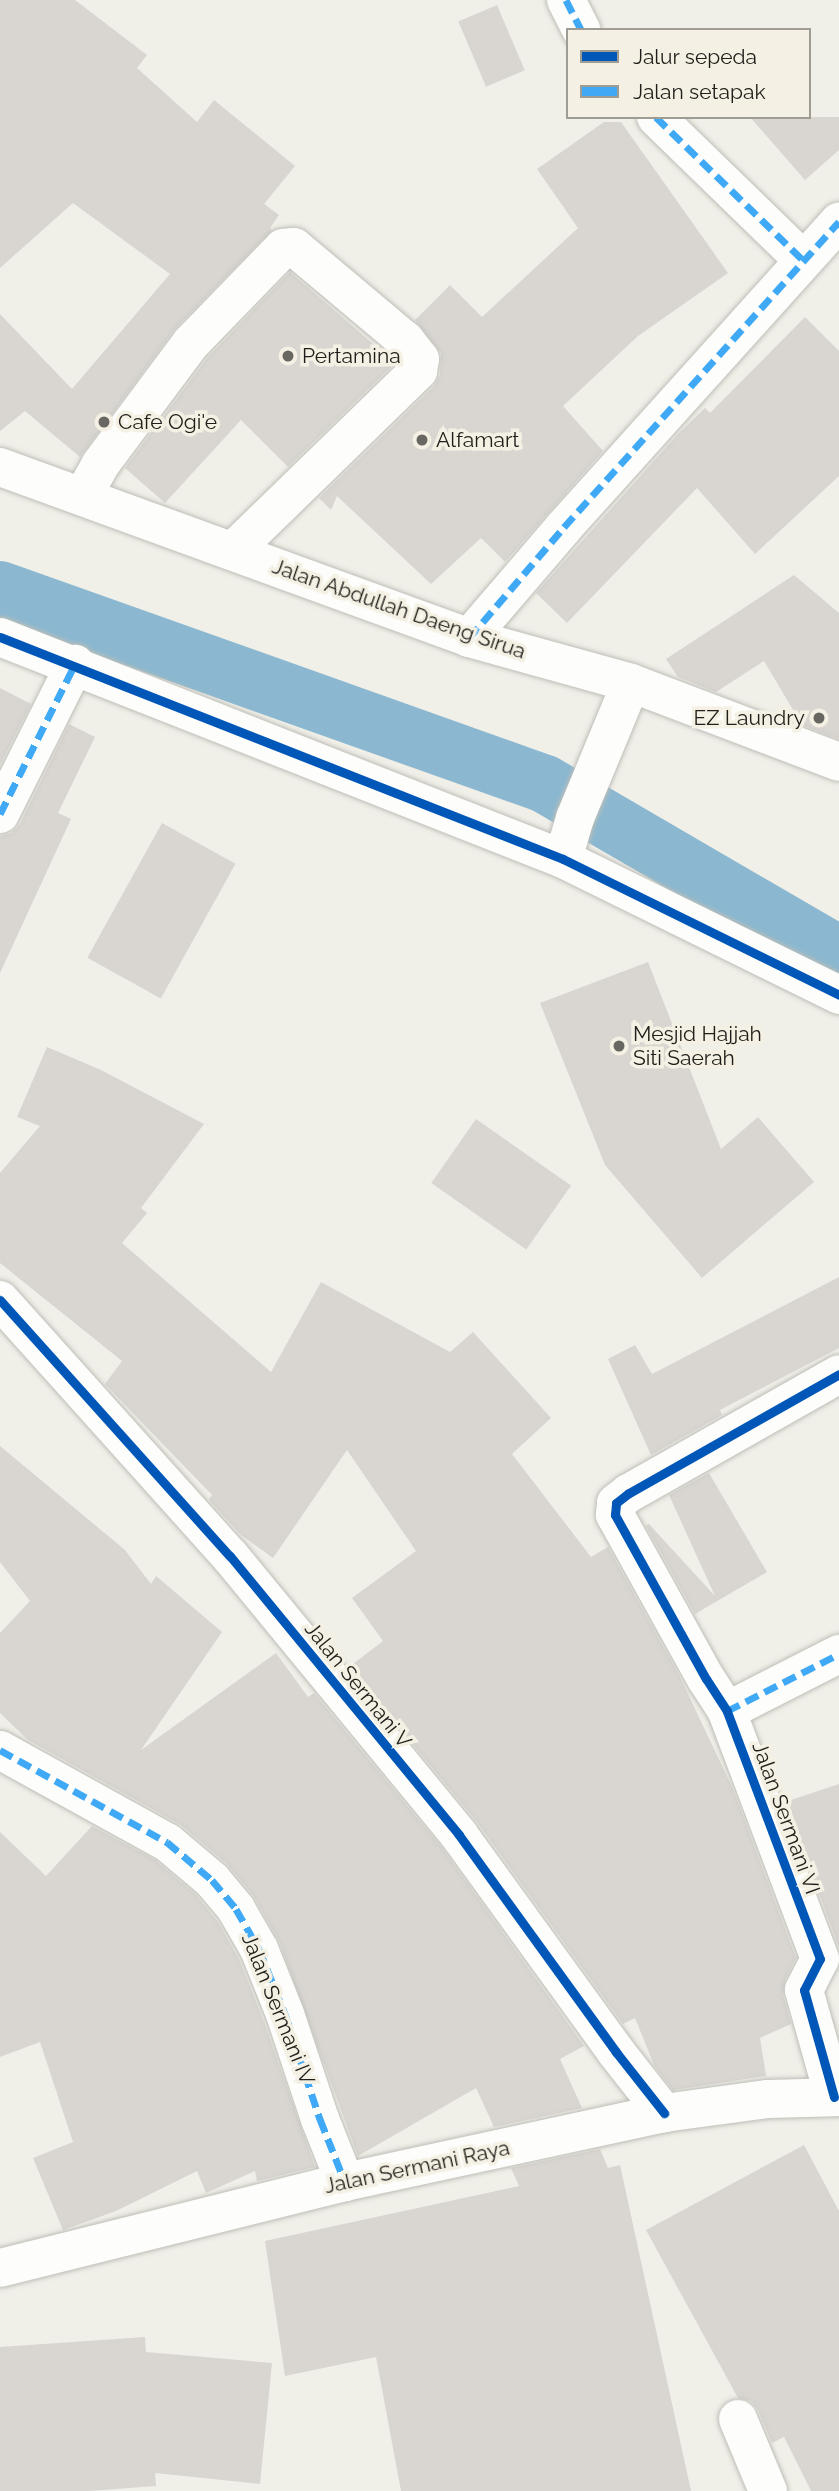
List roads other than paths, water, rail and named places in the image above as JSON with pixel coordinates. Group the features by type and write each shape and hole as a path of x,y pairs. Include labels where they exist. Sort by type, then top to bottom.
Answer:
{"street":[{"path":"566,0 581,28"},
{"path":"658,119 803,260"},
{"path":"469,638 839,222"},
{"path":"83,496 100,465 191,343 283,248 294,247 405,340 420,359 418,371 233,551"},
{"name":"Jalan Abdullah Daeng Sirua","path":"0,467 469,638 631,683 839,762"},
{"path":"0,636 562,859 839,995"},
{"path":"0,814 75,664"},
{"path":"562,859 575,818 631,683"},
{"name":"Jalan Sermani V","path":"0,1300 230,1556 459,1835 616,2052 664,2113"},
{"name":"Jalan Sermani VI","path":"836,2097 804,1990 820,1959 727,1711 614,1515 616,1503 629,1493 839,1374"},
{"path":"727,1711 839,1654"},
{"name":"Jalan Sermani IV","path":"0,1750 167,1842 212,1880 236,1909 259,1949 281,2003 320,2119 345,2182"},
{"name":"Jalan Sermani Raya","path":"0,2268 345,2182 664,2113 768,2099 836,2097"},
{"path":"738,2419 768,2491"}],"waterway":[{"path":"0,590 545,784 839,955"}],"place":[{"name":"Pertamina","path":"288,356"},
{"name":"Cafe Ogi'e","path":"104,422"},
{"name":"Alfamart","path":"422,440"},
{"name":"EZ Laundry","path":"819,718"},
{"name":"Mesjid Hajjah Siti Saerah","path":"619,1046"}]}
